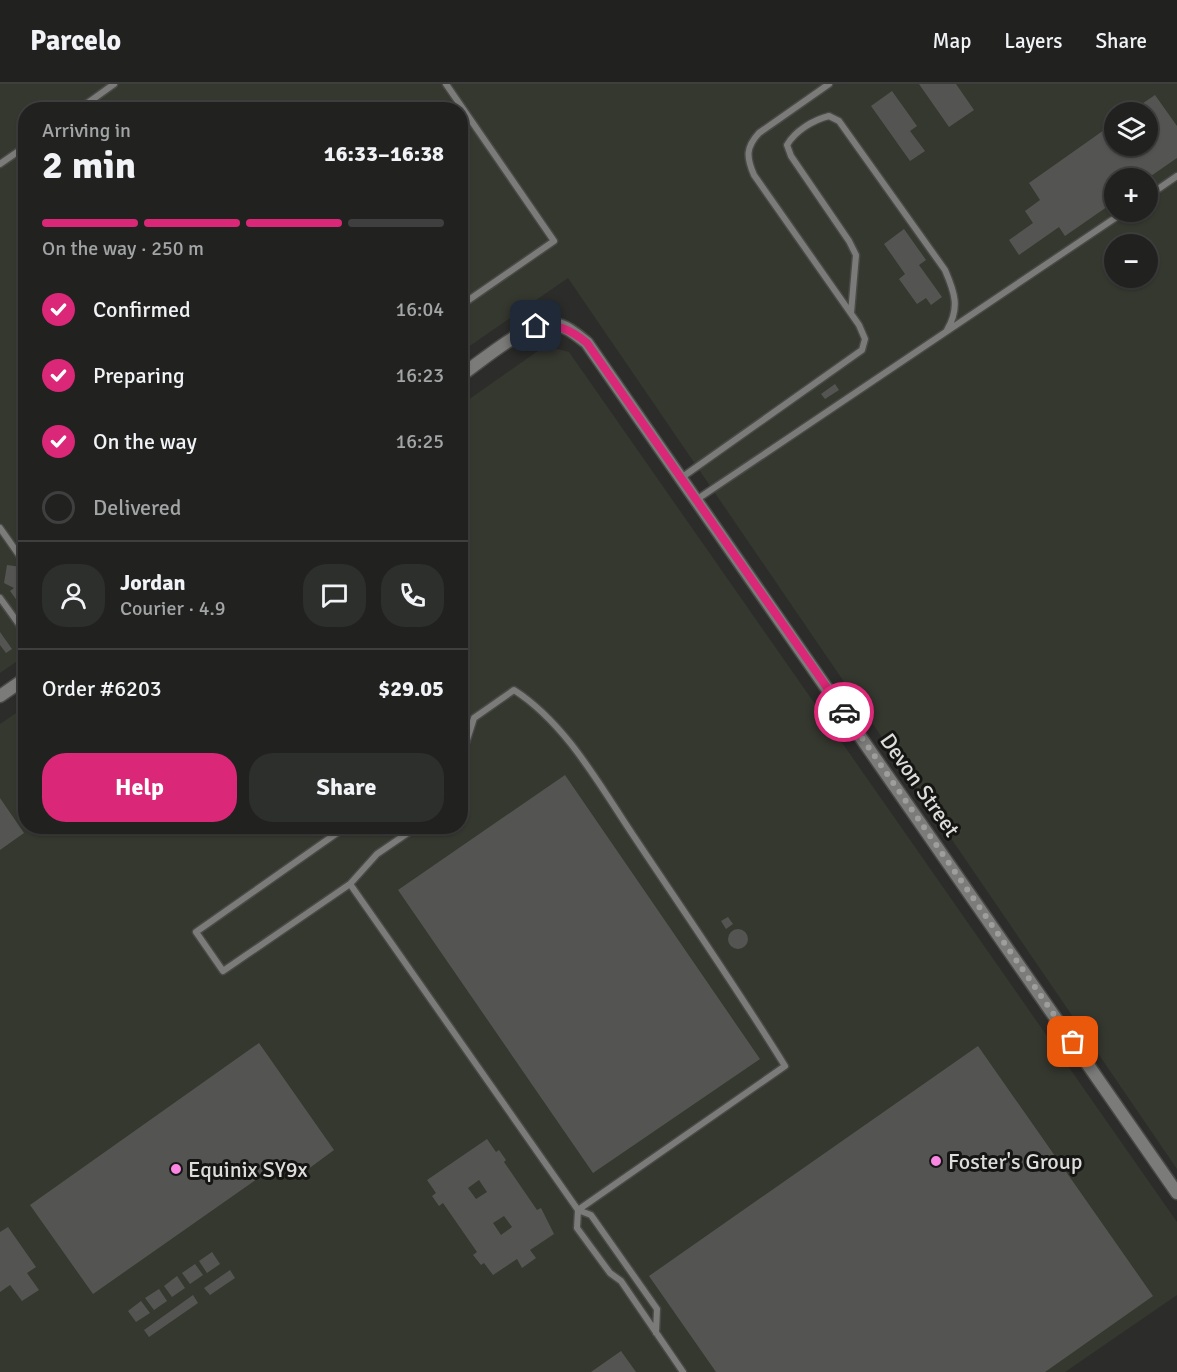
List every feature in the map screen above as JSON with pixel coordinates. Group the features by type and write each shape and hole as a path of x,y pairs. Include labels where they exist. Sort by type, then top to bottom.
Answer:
{"street":[{"name":"Devon Street","path":"468,371 536,326 554,324 573,331 587,343 1177,1193"},
{"path":"0,696 18,684"}],"lane":[{"path":"89,102 114,84"},
{"path":"446,84 458,102"},
{"path":"681,478 862,350 865,339 851,313 754,175 747,152 751,142 759,133 829,84"},
{"path":"468,116 554,241 468,300"},
{"path":"851,313 856,255 849,241 790,156 787,145 792,136 818,118 829,116 839,121 945,270 954,291 957,308 946,332"},
{"path":"0,164 18,152"},
{"path":"1158,189 1177,176"},
{"path":"696,501 1109,222"},
{"path":"0,528 18,554"},
{"path":"0,598 18,623"},
{"path":"468,736 474,718 514,690 534,703 577,753 740,994 785,1066 578,1210"},
{"path":"336,834 196,932 223,971 350,884 377,854 406,834"},
{"path":"350,884 578,1210 591,1215 657,1309 656,1333"},
{"path":"578,1210 578,1228 610,1274 621,1281 683,1372"}],"shaded area":[{"path":"0,84 1177,84 1177,1169 568,278 468,347 468,102 18,102 18,661 0,673"},
{"path":"545,346 569,352 1177,1222 1177,1295 1065,1372 0,1372 0,724 18,712 18,834 468,834 468,400"}],"building":[{"path":"919,84 956,84 974,110 949,127"},
{"path":"892,91 917,126 910,131 925,151 910,161 871,106"},
{"path":"1155,95 1177,126 1177,158 1158,171 1158,168 1104,168 1104,209 1065,236 1059,227 1019,255 1009,240 1033,223 1025,211 1040,200 1029,183 1104,130 1104,156 1158,156 1158,102 1145,102"},
{"path":"904,229 926,260 919,265 942,297 931,305 926,298 917,304 899,279 905,274 884,244"},
{"path":"835,384 839,390 825,399 821,394"},
{"path":"7,565 18,567 18,602 10,591 14,588 4,583"},
{"path":"0,632 12,649 6,653 0,645"},
{"path":"565,775 760,1059 593,1173 398,890"},
{"path":"0,798 18,824 18,834 23,834 0,850"},
{"path":"728,917 733,924 726,929 721,921"},
{"path":"738,929 745,932 748,939 745,946 738,949 731,946 728,939 731,932"},
{"name":"Equinix SY9x","path":"259,1043 334,1150 296,1178 284,1160 93,1294 30,1205"},
{"name":"Foster's Group","path":"978,1046 1153,1296 1045,1372 716,1372 649,1276"},
{"path":"487,1139 496,1152 499,1150 506,1160 504,1162 537,1210 541,1208 554,1234 530,1250 536,1258 522,1268 517,1259 493,1275 484,1263 481,1265 473,1255 477,1252 443,1203 439,1206 432,1196 436,1193 427,1180","holes":["479,1180 487,1192 476,1199 468,1188","504,1216 512,1227 501,1235 493,1223"]},
{"path":"8,1227 36,1267 27,1273 39,1290 22,1301 10,1285 0,1292 0,1232"},
{"path":"212,1252 220,1264 207,1273 199,1261"},
{"path":"195,1264 203,1275 190,1284 182,1273"},
{"path":"230,1270 235,1278 210,1295 204,1288"},
{"path":"177,1276 185,1288 172,1297 164,1286"},
{"path":"159,1289 167,1301 154,1310 145,1298"},
{"path":"193,1295 198,1303 149,1337 144,1330"},
{"path":"141,1301 150,1313 136,1322 128,1311"},
{"path":"621,1351 636,1372 591,1372"}],"way so far":[{"path":"844,712 1073,1042"}],"place":[{"name":"Foster's Group","path":"936,1161"},
{"name":"Equinix SY9x","path":"176,1169"}],"route":[{"path":"536,326 554,324 573,331 587,343 844,712"}]}
